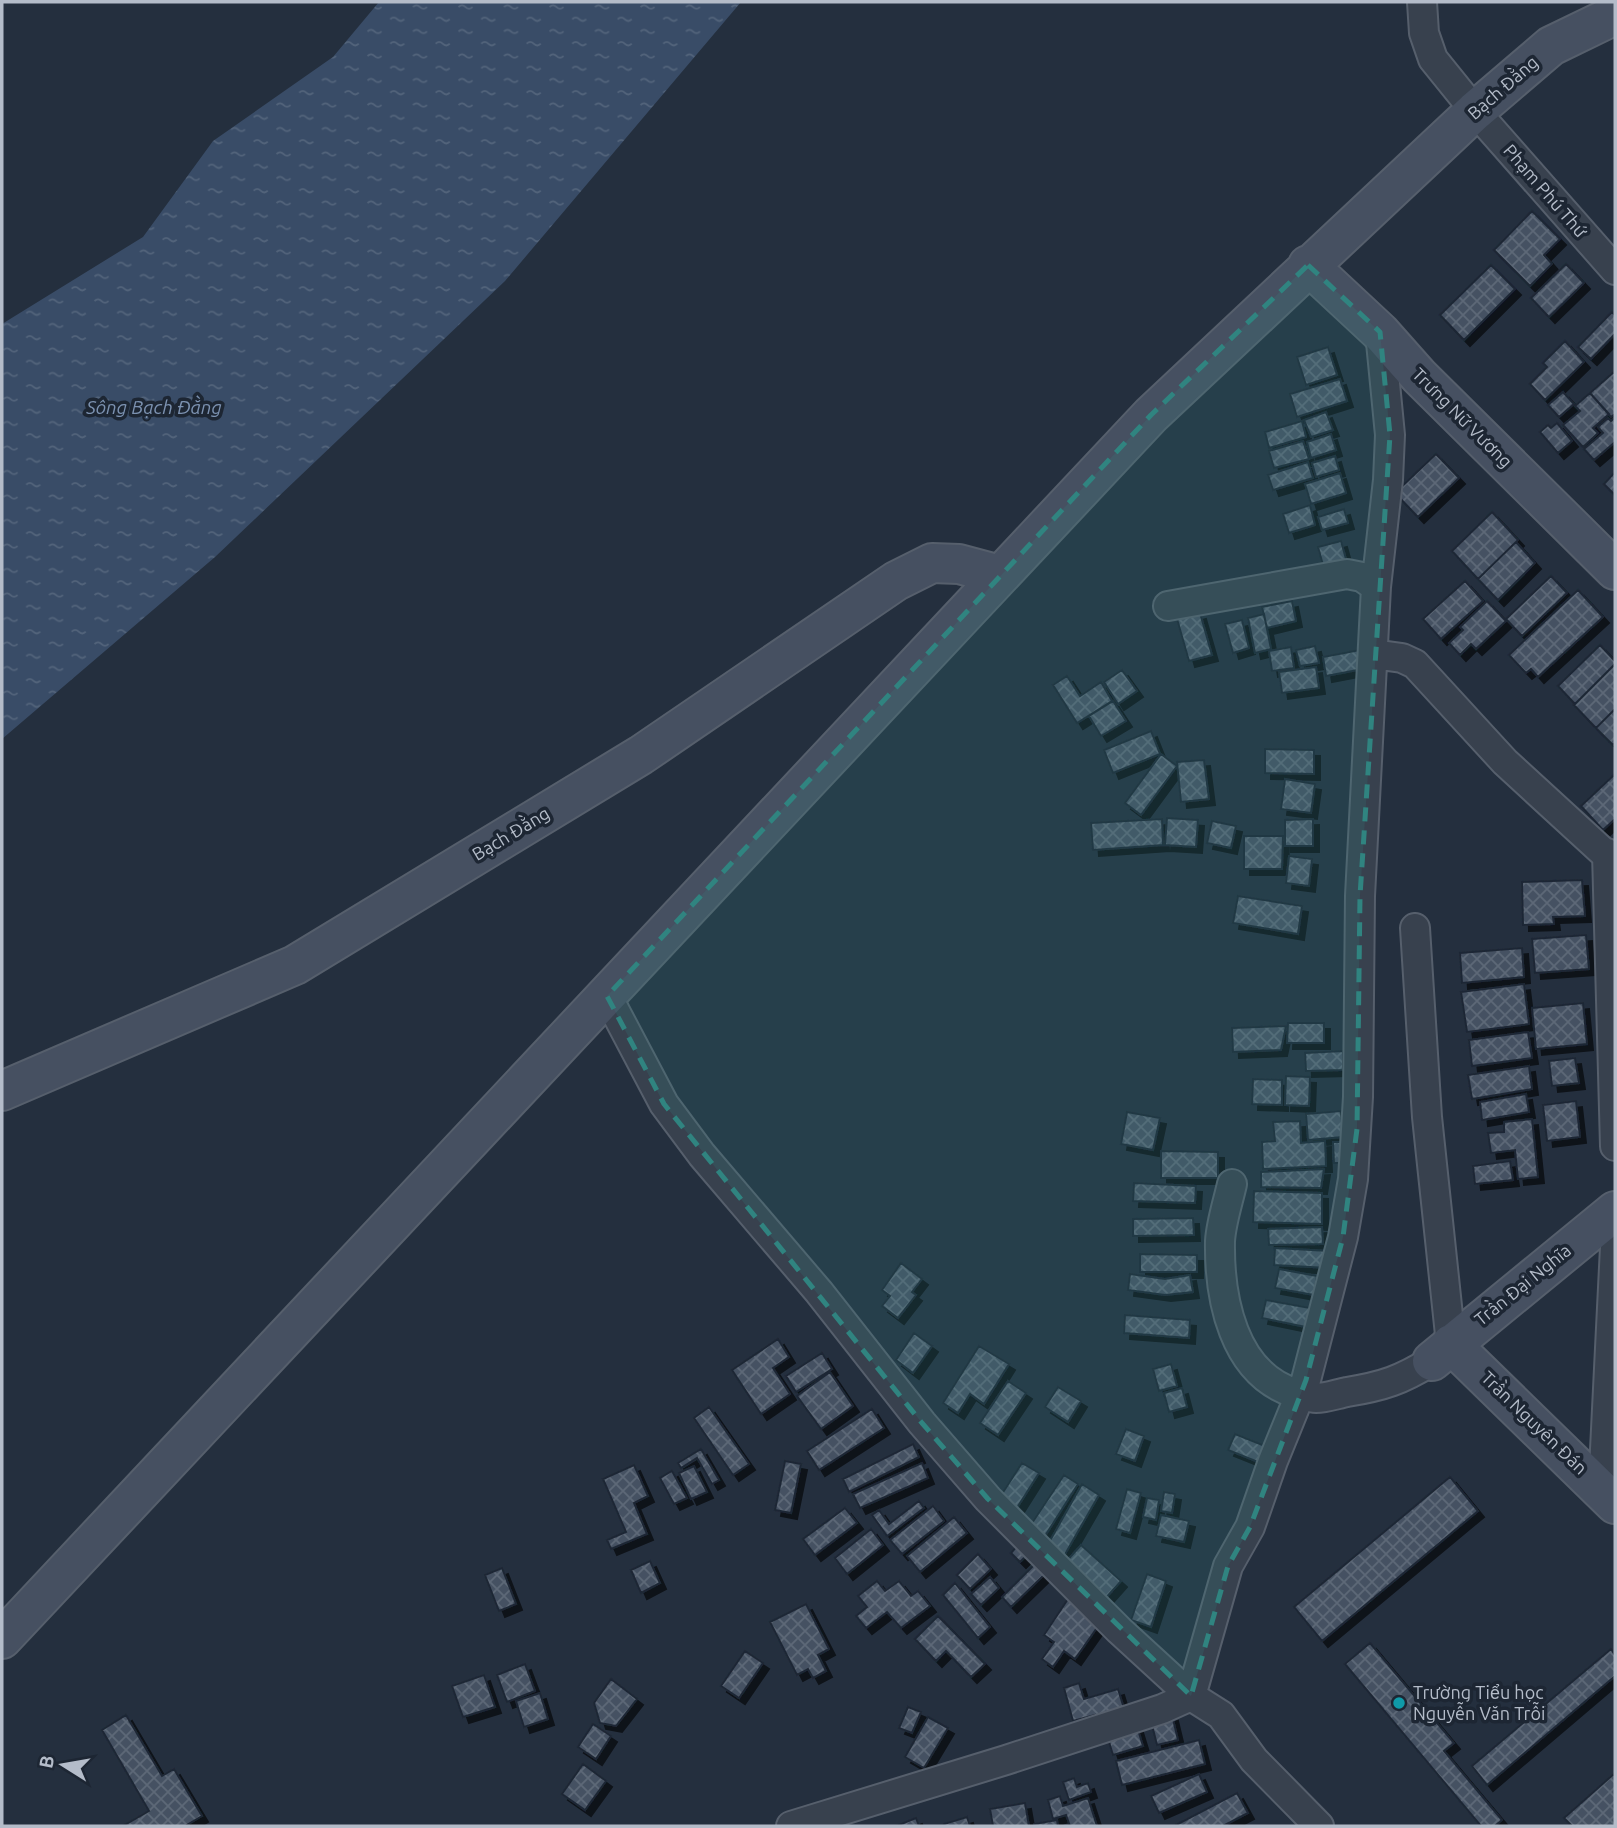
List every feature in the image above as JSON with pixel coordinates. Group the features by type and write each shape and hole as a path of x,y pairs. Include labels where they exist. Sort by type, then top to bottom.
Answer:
{"street":[{"path":"1422,2 1424,33 1433,59 1475,111"},
{"name":"Bạch Đằng","path":"2,1639 1151,415 1475,111 1551,46 1615,15"},
{"name":"Phạm Phú Thứ","path":"1475,111 1609,251"},
{"name":"Trưng Nữ Vương","path":"1308,265 1380,332 1419,376 1615,570"},
{"path":"1192,1696 1228,1566 1250,1527 1273,1461 1301,1394 1343,1237 1353,1179 1358,1097 1360,896 1376,587 1388,480 1390,435 1380,332"},
{"name":"Bạch Đằng","path":"2,1091 295,965 642,755 896,581 932,563 959,564 1000,575"},
{"path":"1168,606 1347,574 1362,577 1376,587"},
{"path":"1373,654 1402,658 1415,664 1505,762 1611,858 1615,1146"},
{"path":"1232,1184 1220,1239 1221,1280 1225,1304 1239,1341 1255,1369 1284,1389 1314,1398 1403,1379 1441,1352 1415,928"},
{"path":"607,996 664,1104 702,1155 819,1292 922,1423 988,1499 1119,1630 1192,1696 1222,1715 1254,1760 1319,1826"},
{"name":"Trần Đại Nghĩa","path":"1441,1352 1615,1211"},
{"path":"1609,1497 1615,1247"},
{"name":"Trần Nguyên Đán","path":"1441,1352 1609,1497"},
{"path":"791,1826 1006,1760 1162,1709 1192,1696"}],"highlighted area":[{"path":"1308,265 1380,332 1390,435 1360,896 1357,1129 1343,1237 1306,1380 1250,1527 1228,1566 1191,1696 988,1499 922,1423 664,1104 607,996 1151,415"}],"water":[{"name":"Sông Bạch Đằng","path":"379,2 741,2 505,281 215,557 2,739 2,324 143,237 213,141 333,57"}],"building":[{"path":"1532,211 1560,239 1544,255 1552,264 1530,286 1494,250"},
{"path":"1566,264 1584,283 1549,317 1531,298"},
{"path":"1491,265 1515,289 1464,340 1440,315"},
{"path":"1612,312 1615,315 1615,334 1591,359 1578,347"},
{"path":"1565,341 1584,362 1545,400 1530,384 1547,367 1543,363"},
{"path":"1328,347 1337,375 1306,385 1297,357"},
{"path":"1615,371 1615,414 1611,417 1590,393"},
{"path":"1340,379 1347,401 1297,417 1290,394"},
{"path":"1563,392 1574,404 1559,417 1548,405"},
{"path":"1590,393 1609,414 1593,428 1598,433 1583,447 1563,425 1580,411 1575,406"},
{"path":"1326,412 1333,430 1311,437 1304,420"},
{"path":"1615,417 1615,442 1594,460 1584,449 1603,433 1598,427 1608,418 1611,421"},
{"path":"1302,421 1306,437 1269,448 1265,432"},
{"path":"1557,423 1572,441 1558,453 1540,432 1548,425 1551,428"},
{"path":"1331,434 1336,450 1311,458 1307,442"},
{"path":"1303,441 1309,459 1274,468 1269,451"},
{"path":"1436,454 1459,478 1418,517 1395,493"},
{"path":"1335,456 1339,470 1316,477 1312,463"},
{"path":"1308,462 1313,478 1273,490 1268,475"},
{"path":"1615,472 1615,495 1604,484"},
{"path":"1340,473 1346,493 1311,504 1305,484"},
{"path":"1310,505 1315,525 1289,533 1283,514"},
{"path":"1344,509 1348,523 1322,530 1318,517"},
{"path":"1492,512 1518,540 1478,579 1452,551"},
{"path":"1341,541 1349,570 1326,576 1318,547"},
{"path":"1516,542 1535,563 1498,600 1478,579"},
{"path":"1551,576 1567,593 1522,636 1506,619"},
{"path":"1465,581 1483,601 1441,639 1423,619"},
{"path":"1578,590 1603,617 1538,677 1531,669 1526,673 1509,655"},
{"path":"1292,601 1296,621 1267,628 1262,607"},
{"path":"1487,601 1506,621 1476,649 1471,644 1460,655 1449,643 1463,630 1460,627"},
{"path":"1200,613 1212,655 1189,661 1177,619"},
{"path":"1264,614 1271,649 1255,653 1248,618"},
{"path":"1242,620 1249,648 1233,653 1225,624"},
{"path":"1600,645 1615,664 1575,704 1558,686"},
{"path":"1315,646 1319,663 1300,666 1296,650"},
{"path":"1291,647 1294,668 1272,671 1269,651"},
{"path":"1360,650 1363,669 1326,676 1323,657"},
{"path":"1615,664 1615,709 1596,728 1574,705"},
{"path":"1316,667 1319,688 1282,693 1279,672"},
{"path":"1122,670 1137,691 1118,704 1104,682"},
{"path":"1067,676 1080,696 1101,682 1112,701 1077,723 1053,685"},
{"path":"1113,701 1126,721 1101,736 1089,716"},
{"path":"1615,709 1615,743 1613,745 1596,728"},
{"path":"1151,731 1160,754 1113,773 1104,750"},
{"path":"1265,749 1314,750 1314,774 1265,773"},
{"path":"1161,754 1177,766 1141,815 1125,803"},
{"path":"1204,760 1209,799 1181,802 1177,762"},
{"path":"1615,774 1615,819 1603,830 1581,806"},
{"path":"1285,779 1315,784 1311,813 1281,809"},
{"path":"1167,818 1198,820 1196,847 1165,845"},
{"path":"1162,819 1163,845 1093,850 1091,823"},
{"path":"1313,819 1313,846 1285,846 1285,820"},
{"path":"1212,821 1236,826 1231,848 1207,843"},
{"path":"1244,836 1283,836 1282,869 1244,869"},
{"path":"1289,856 1312,859 1309,886 1286,883"},
{"path":"1582,880 1585,916 1553,917 1554,924 1523,925 1522,882"},
{"path":"1238,896 1302,906 1298,934 1233,923"},
{"path":"1586,935 1589,969 1535,973 1532,939"},
{"path":"1522,948 1524,977 1462,983 1460,953"},
{"path":"1524,984 1529,1024 1467,1032 1461,992"},
{"path":"1583,1003 1587,1044 1536,1049 1532,1008"},
{"path":"1288,1023 1324,1023 1324,1043 1287,1043"},
{"path":"1286,1026 1281,1050 1233,1052 1232,1028"},
{"path":"1528,1032 1532,1058 1472,1066 1469,1040"},
{"path":"1343,1051 1343,1070 1306,1071 1305,1053"},
{"path":"1575,1058 1579,1083 1552,1086 1549,1061"},
{"path":"1529,1066 1532,1089 1472,1099 1468,1075"},
{"path":"1286,1076 1310,1077 1309,1106 1285,1105"},
{"path":"1253,1079 1282,1080 1282,1105 1252,1104"},
{"path":"1526,1094 1529,1112 1482,1120 1480,1102"},
{"path":"1576,1101 1580,1137 1547,1141 1543,1105"},
{"path":"1341,1111 1343,1137 1308,1140 1306,1114"},
{"path":"1127,1112 1160,1118 1153,1150 1121,1144"},
{"path":"1532,1119 1538,1177 1518,1179 1515,1150 1491,1153 1488,1133 1504,1132 1504,1122"},
{"path":"1300,1121 1301,1143 1325,1141 1326,1166 1263,1169 1262,1142 1275,1141 1273,1122"},
{"path":"1333,1142 1342,1142 1343,1163 1334,1163"},
{"path":"1161,1151 1218,1152 1218,1178 1161,1178"},
{"path":"1510,1161 1513,1180 1475,1184 1473,1166"},
{"path":"1324,1169 1321,1188 1261,1187 1261,1172"},
{"path":"1134,1183 1196,1186 1195,1203 1133,1201"},
{"path":"1254,1191 1322,1193 1322,1224 1253,1222"},
{"path":"1193,1218 1194,1235 1133,1236 1133,1219"},
{"path":"1322,1227 1323,1244 1269,1245 1268,1229"},
{"path":"1275,1248 1329,1251 1328,1268 1274,1265"},
{"path":"1140,1254 1197,1255 1197,1272 1140,1272"},
{"path":"901,1263 922,1279 912,1292 916,1295 898,1318 882,1306 890,1296 882,1290"},
{"path":"1279,1269 1317,1276 1314,1295 1275,1288"},
{"path":"1130,1274 1165,1279 1190,1275 1193,1292 1165,1295 1128,1290"},
{"path":"1266,1300 1310,1308 1306,1327 1262,1318"},
{"path":"1125,1315 1190,1320 1189,1338 1124,1333"},
{"path":"914,1333 932,1346 913,1373 896,1360"},
{"path":"778,1339 789,1357 773,1368 790,1394 761,1414 732,1370"},
{"path":"979,1346 1009,1364 984,1404 970,1394 958,1413 943,1403"},
{"path":"822,1353 832,1369 796,1392 786,1376"},
{"path":"1171,1364 1177,1386 1159,1391 1153,1369"},
{"path":"830,1372 853,1406 821,1429 797,1396"},
{"path":"1008,1381 1026,1393 998,1435 980,1423"},
{"path":"1058,1387 1081,1401 1068,1422 1045,1407"},
{"path":"1182,1388 1187,1407 1169,1412 1164,1393"},
{"path":"709,1407 749,1464 733,1475 694,1418"},
{"path":"872,1409 884,1428 819,1470 807,1451"},
{"path":"1126,1429 1144,1436 1135,1461 1116,1454"},
{"path":"1235,1434 1265,1446 1258,1462 1228,1450"},
{"path":"913,1444 919,1457 849,1492 843,1479"},
{"path":"701,1449 719,1480 712,1484 697,1458 681,1468 678,1463"},
{"path":"785,1461 801,1464 791,1513 775,1510"},
{"path":"922,1463 928,1478 860,1508 853,1494"},
{"path":"1022,1463 1039,1473 1015,1511 998,1500"},
{"path":"634,1465 648,1496 634,1503 647,1534 611,1549 607,1540 626,1532 603,1479"},
{"path":"694,1466 707,1492 691,1499 679,1473"},
{"path":"672,1471 687,1498 674,1504 660,1478"},
{"path":"1064,1475 1078,1484 1045,1536 1030,1526"},
{"path":"1450,1477 1478,1511 1322,1641 1294,1607"},
{"path":"1082,1484 1099,1495 1064,1556 1047,1546"},
{"path":"1127,1489 1141,1493 1130,1533 1116,1529"},
{"path":"1164,1492 1175,1494 1172,1513 1161,1511"},
{"path":"1147,1498 1159,1500 1156,1520 1143,1517"},
{"path":"919,1501 924,1508 887,1536 872,1515 879,1510 889,1524"},
{"path":"933,1506 944,1521 902,1554 890,1540"},
{"path":"845,1508 857,1523 815,1555 803,1539"},
{"path":"1161,1515 1189,1521 1184,1542 1156,1536"},
{"path":"954,1517 967,1533 920,1572 907,1556"},
{"path":"871,1529 883,1545 847,1574 835,1558"},
{"path":"1081,1545 1121,1581 1104,1600 1064,1564"},
{"path":"1017,1546 1027,1555 1020,1562 1011,1553"},
{"path":"978,1554 991,1569 970,1589 957,1575"},
{"path":"650,1561 660,1583 641,1593 631,1570"},
{"path":"1036,1563 1046,1573 1011,1607 1002,1597"},
{"path":"502,1568 516,1604 499,1611 485,1575"},
{"path":"1147,1574 1166,1581 1151,1627 1131,1620"},
{"path":"990,1577 999,1588 981,1605 971,1594"},
{"path":"877,1581 885,1591 899,1581 911,1596 918,1591 930,1606 901,1628 887,1612 866,1628 856,1616 867,1607 858,1596"},
{"path":"955,1583 990,1627 978,1638 943,1595"},
{"path":"1068,1599 1101,1622 1075,1659 1064,1651 1053,1667 1042,1659 1054,1642 1044,1635"},
{"path":"806,1604 829,1649 818,1655 826,1671 813,1678 808,1669 797,1675 770,1622"},
{"path":"938,1616 985,1664 971,1677 946,1651 936,1661 915,1639"},
{"name":"Trường Tiểu học Nguyễn Văn Trỗi","path":"1370,1643 1454,1743 1444,1751 1502,1820 1495,1826 1481,1826 1345,1664"},
{"path":"1611,1649 1615,1655 1615,1676 1487,1785 1472,1766"},
{"path":"745,1651 763,1663 739,1698 721,1686"},
{"path":"525,1664 535,1691 507,1702 497,1675"},
{"path":"484,1675 495,1707 463,1717 452,1686"},
{"path":"611,1679 637,1699 616,1726 600,1723 594,1703"},
{"path":"1079,1683 1084,1699 1118,1689 1126,1715 1097,1723 1095,1715 1073,1721 1064,1688"},
{"path":"540,1693 548,1719 524,1727 516,1701"},
{"path":"908,1707 921,1712 912,1733 899,1728"},
{"path":"126,1715 162,1776 174,1769 202,1816 185,1826 123,1826 149,1811 102,1730"},
{"path":"1172,1715 1178,1740 1157,1745 1151,1721"},
{"path":"928,1717 948,1728 924,1768 905,1757"},
{"path":"1135,1720 1143,1746 1113,1755 1105,1729"},
{"path":"593,1724 611,1736 596,1759 578,1747"},
{"path":"1199,1740 1205,1764 1122,1785 1116,1761"},
{"path":"583,1764 606,1781 585,1810 562,1794"},
{"path":"1615,1773 1615,1826 1572,1826 1564,1818"},
{"path":"1199,1774 1207,1792 1159,1813 1151,1796"},
{"path":"1074,1778 1077,1787 1088,1783 1091,1792 1069,1800 1063,1782"},
{"path":"1237,1793 1248,1813 1223,1826 1174,1826"},
{"path":"1060,1796 1063,1806 1088,1798 1097,1826 1070,1826 1066,1815 1053,1819 1048,1800"},
{"path":"1025,1803 1029,1826 993,1826 990,1809"},
{"path":"967,1817 970,1826 944,1824"},
{"path":"916,1818 919,1826 896,1826"},
{"path":"1057,1820 1058,1826 1034,1826 1034,1824"}],"place":[{"name":"Trường Tiểu học Nguyễn Văn Trỗi","path":"1399,1703"}]}
